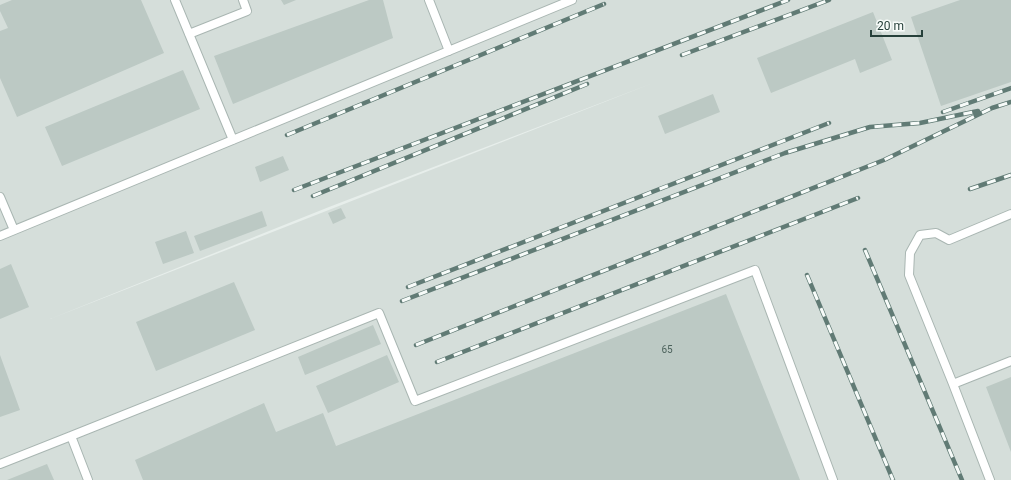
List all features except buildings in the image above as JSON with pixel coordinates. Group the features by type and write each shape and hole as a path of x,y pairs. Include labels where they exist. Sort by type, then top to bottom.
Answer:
{"lane":[{"path":"175,0 233,140"},
{"path":"189,34 247,11 243,0"},
{"path":"429,0 449,51"},
{"path":"0,236 572,0"},
{"path":"0,197 14,230"},
{"path":"990,480 909,275 910,253 920,235 936,233 949,240 1011,214"},
{"path":"0,464 379,313 415,401 755,270 832,480"},
{"path":"953,384 1011,361"},
{"path":"71,436 88,480"}],"shaded area":[{"path":"0,0 1011,0 1011,480 0,480","holes":["653,83 50,319 329,207"]}],"railway":[{"path":"294,190 788,0"},
{"path":"682,55 829,0"},
{"path":"287,135 604,4"},
{"path":"313,196 587,84"},
{"path":"943,112 1011,88"},
{"path":"416,345 884,160 992,108 1011,102"},
{"path":"402,301 785,153 870,127 920,123 978,111"},
{"path":"408,287 829,123"},
{"path":"970,189 1011,175"},
{"path":"437,362 858,198"},
{"path":"865,250 962,480"},
{"path":"807,275 893,480"}]}
